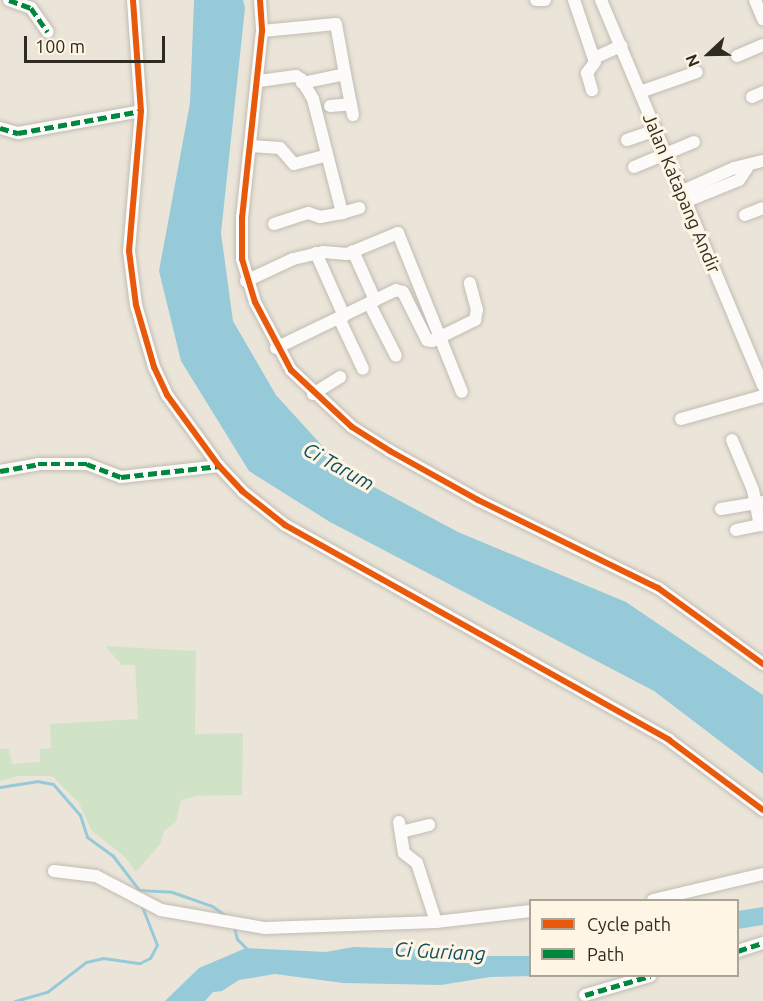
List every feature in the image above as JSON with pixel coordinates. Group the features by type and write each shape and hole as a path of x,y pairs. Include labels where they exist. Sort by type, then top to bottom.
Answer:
{"street":[{"path":"9,0 31,8 48,32"},
{"path":"133,0 141,111 129,251 136,305 154,367 167,395 219,466 242,491 285,525 669,740 763,810"},
{"path":"260,0 262,31 259,81 241,228 246,281 276,348 313,394 352,427 478,500 658,588 763,664"},
{"path":"536,0 545,0"},
{"path":"574,0 594,58 594,65 587,73 592,90"},
{"name":"Jalan Katapang Andir","path":"601,0 763,386"},
{"path":"755,0 763,19"},
{"path":"262,31 336,24 352,109 330,106"},
{"path":"737,56 763,45"},
{"path":"594,58 621,46"},
{"path":"640,92 697,72"},
{"path":"302,83 345,74"},
{"path":"259,81 296,76 312,95 342,213"},
{"path":"0,128 18,133 141,111"},
{"path":"627,140 656,130"},
{"path":"634,168 694,142"},
{"path":"251,146 280,148 294,164 327,155"},
{"path":"685,196 734,168 747,168 763,161"},
{"path":"274,224 308,213 320,217 359,208"},
{"path":"745,214 763,208"},
{"path":"246,281 275,265 316,253 340,255 398,233 438,340 462,392"},
{"path":"353,251 396,356"},
{"path":"316,253 363,369"},
{"path":"276,348 400,290 427,340 438,340 475,320 477,310 470,283"},
{"path":"313,394 340,377"},
{"path":"681,419 763,396"},
{"path":"732,440 760,503 761,525 736,530"},
{"path":"0,471 38,464 87,464 121,477 219,466"},
{"path":"721,509 760,503"},
{"path":"429,825 400,827 404,853 417,863 436,922"},
{"path":"54,871 86,873 141,902 284,929 340,923 436,922 529,911"},
{"path":"657,899 763,874"},
{"path":"739,951 763,943"},
{"path":"585,995 644,977"}],"green space":[{"path":"105,646 196,651 195,734 243,733 242,795 196,796 181,800 176,822 164,831 161,843 136,872 124,856 92,831 79,803 52,776 18,776 0,781 0,749 9,749 12,764 40,762 40,749 51,748 50,724 138,719 135,665 122,665"}],"water":[{"name":"Ci Tarum","path":"194,0 243,0 245,8 221,233 233,321 276,395 346,472 458,532 626,602 763,695 763,774 654,691 330,522 249,471 181,361 159,271 190,103"},
{"path":"763,907 763,925 739,929 739,911"},
{"path":"353,947 459,950 467,956 529,956 529,976 490,977 441,985 343,983 275,974 239,980 222,991 213,992 205,1001 165,1001 199,968 246,948 326,952"}],"waterway":[{"name":"Ci Guriang","path":"0,787 37,781 53,784 80,815 87,837 113,856 139,890 172,892 212,906 228,917"},
{"path":"15,1001 47,992 86,962 103,958 140,963 150,958 157,945 141,904"},
{"name":"Ci Guriang","path":"234,927 237,939 247,949"}],"marked path":[{"path":"9,0 31,8 48,32"},
{"path":"0,128 18,133 141,111"},
{"path":"0,471 38,464 87,464 121,477 219,466"},
{"path":"739,951 763,943"},
{"path":"585,995 647,977"}],"cycle path":[{"path":"133,0 141,111 129,251 136,305 154,367 167,395 219,466 242,491 285,525 669,740 763,810"},
{"path":"260,0 262,31 242,217 242,259 255,302 291,370 352,427 390,451 478,500 658,588 763,664"}]}
